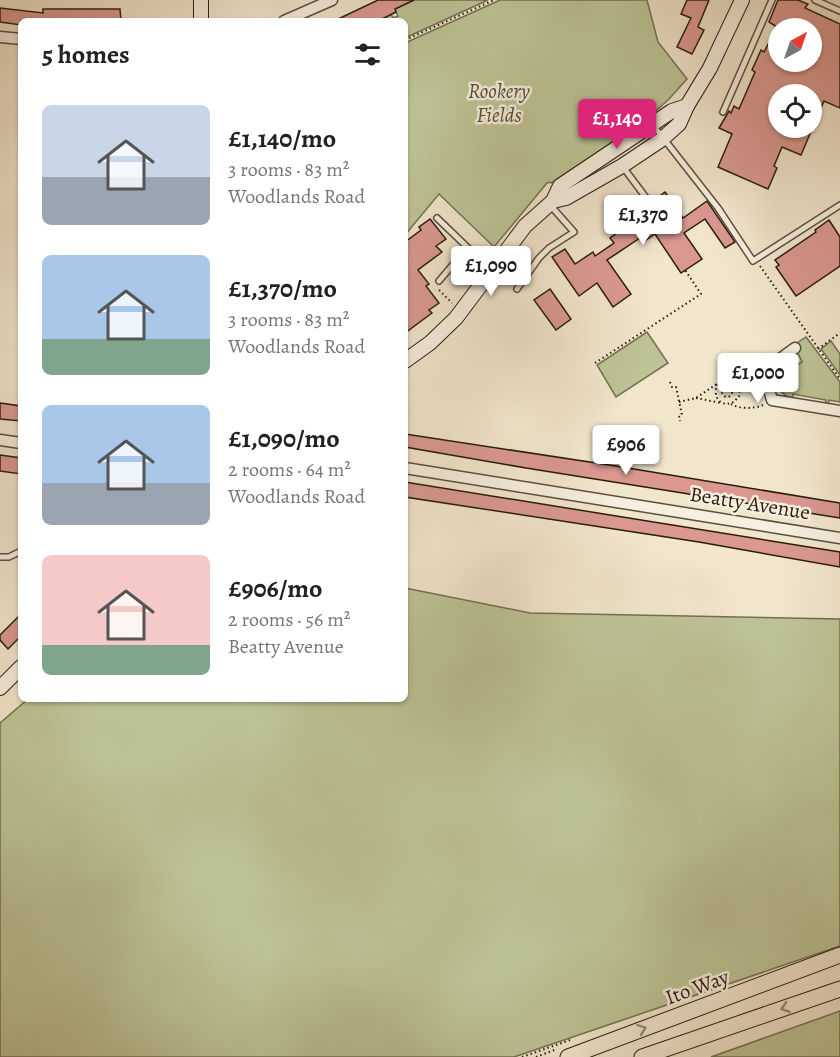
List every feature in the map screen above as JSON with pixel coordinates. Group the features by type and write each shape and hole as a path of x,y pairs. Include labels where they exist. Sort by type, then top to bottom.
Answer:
{"main road":[{"name":"Ito Way","path":"568,1057 840,955"},
{"path":"642,1057 840,989"}],"street":[{"path":"201,0 201,18"},
{"path":"291,18 332,0"},
{"path":"551,203 566,198 622,166 663,138 681,122 742,0"},
{"path":"0,38 18,39"},
{"path":"408,355 430,344 456,318 525,226 551,203 560,186 672,111 687,106"},
{"path":"795,348 773,364 765,377 772,400 840,411"},
{"path":"0,440 18,443"},
{"name":"Beatty Avenue","path":"408,468 840,538"},
{"path":"0,687 18,670"}],"lane":[{"path":"723,112 772,0"},
{"path":"815,0 840,11"},
{"path":"653,125 718,208 753,261 840,205"},
{"path":"620,220 647,199 622,166"},
{"path":"517,289 549,248 574,232 551,203"},
{"path":"437,218 491,270"},
{"path":"439,280 467,248"},
{"path":"0,556 9,557 18,552"}],"path":[{"path":"408,39 494,0"},
{"path":"756,259 840,379"},
{"path":"595,363 701,294 685,270"},
{"path":"437,288 453,304"},
{"path":"818,349 840,333"},
{"path":"696,398 748,365 767,373"},
{"path":"678,401 696,398 727,404 735,402 740,395 740,389 737,383 726,377"},
{"path":"670,382 672,387 676,387 682,415 679,417 680,421"},
{"path":"716,384 716,395 721,403"},
{"path":"732,391 740,389"}],"green space":[{"path":"414,0 488,0 408,37 408,18 393,18 398,16 395,9"},
{"name":"Rookery Fields","path":"500,0 647,0 658,42 687,79 647,119 551,183 547,183 494,247 439,194 408,231 408,42"},
{"path":"647,332 668,363 616,397 597,365"},
{"path":"806,337 840,382 840,402 829,400 828,405 825,404 826,400 793,394 792,399 786,396 779,387 776,377 780,366 785,362 791,369 802,362 794,345"},
{"path":"831,341 840,354 840,375 821,349"},
{"path":"408,589 530,613 840,619 840,946 514,1057 0,1057 0,723 24,702 408,702"},
{"path":"840,1011 840,1057 711,1057"}],"building":[{"path":"378,0 414,0 395,9 396,12 384,18 340,18"},
{"path":"687,0 709,0 698,27 704,30 692,54 677,47 691,18 681,14"},
{"path":"778,0 798,0 808,4 805,8 840,24 840,108 824,101 822,106 822,84 768,84 768,138 808,138 801,155 782,147 774,166 777,168 768,189 718,167 732,134 719,128 734,106 739,109 755,72 752,70 761,50 764,52 768,44 768,72 822,72 822,18 771,18"},
{"path":"0,8 43,13 43,9 120,9 121,18 18,18 18,25 0,22"},
{"path":"665,192 683,218 707,201 735,242 725,248 705,219 684,233 702,259 681,273 655,234 643,242 640,238 607,260 631,294 613,307 597,283 579,296 552,257 565,249 575,264 593,252 595,256 614,243 610,238 636,220 633,216"},
{"path":"430,219 446,239 436,246 442,252 418,270 429,284 426,286 439,303 429,310 432,313 408,331 408,240 421,230 419,227"},
{"path":"829,220 840,237 840,266 796,296 776,267 779,265 775,260 816,232 815,230"},
{"path":"550,289 571,319 556,330 534,300"},
{"path":"0,403 18,406 18,421 0,419"},
{"path":"408,434 840,503 840,518 408,448"},
{"path":"0,455 18,458 18,474 0,471"},
{"path":"408,482 840,552 840,567 699,542 408,497"},
{"path":"18,617 18,639 8,649 0,640 0,635"}]}
